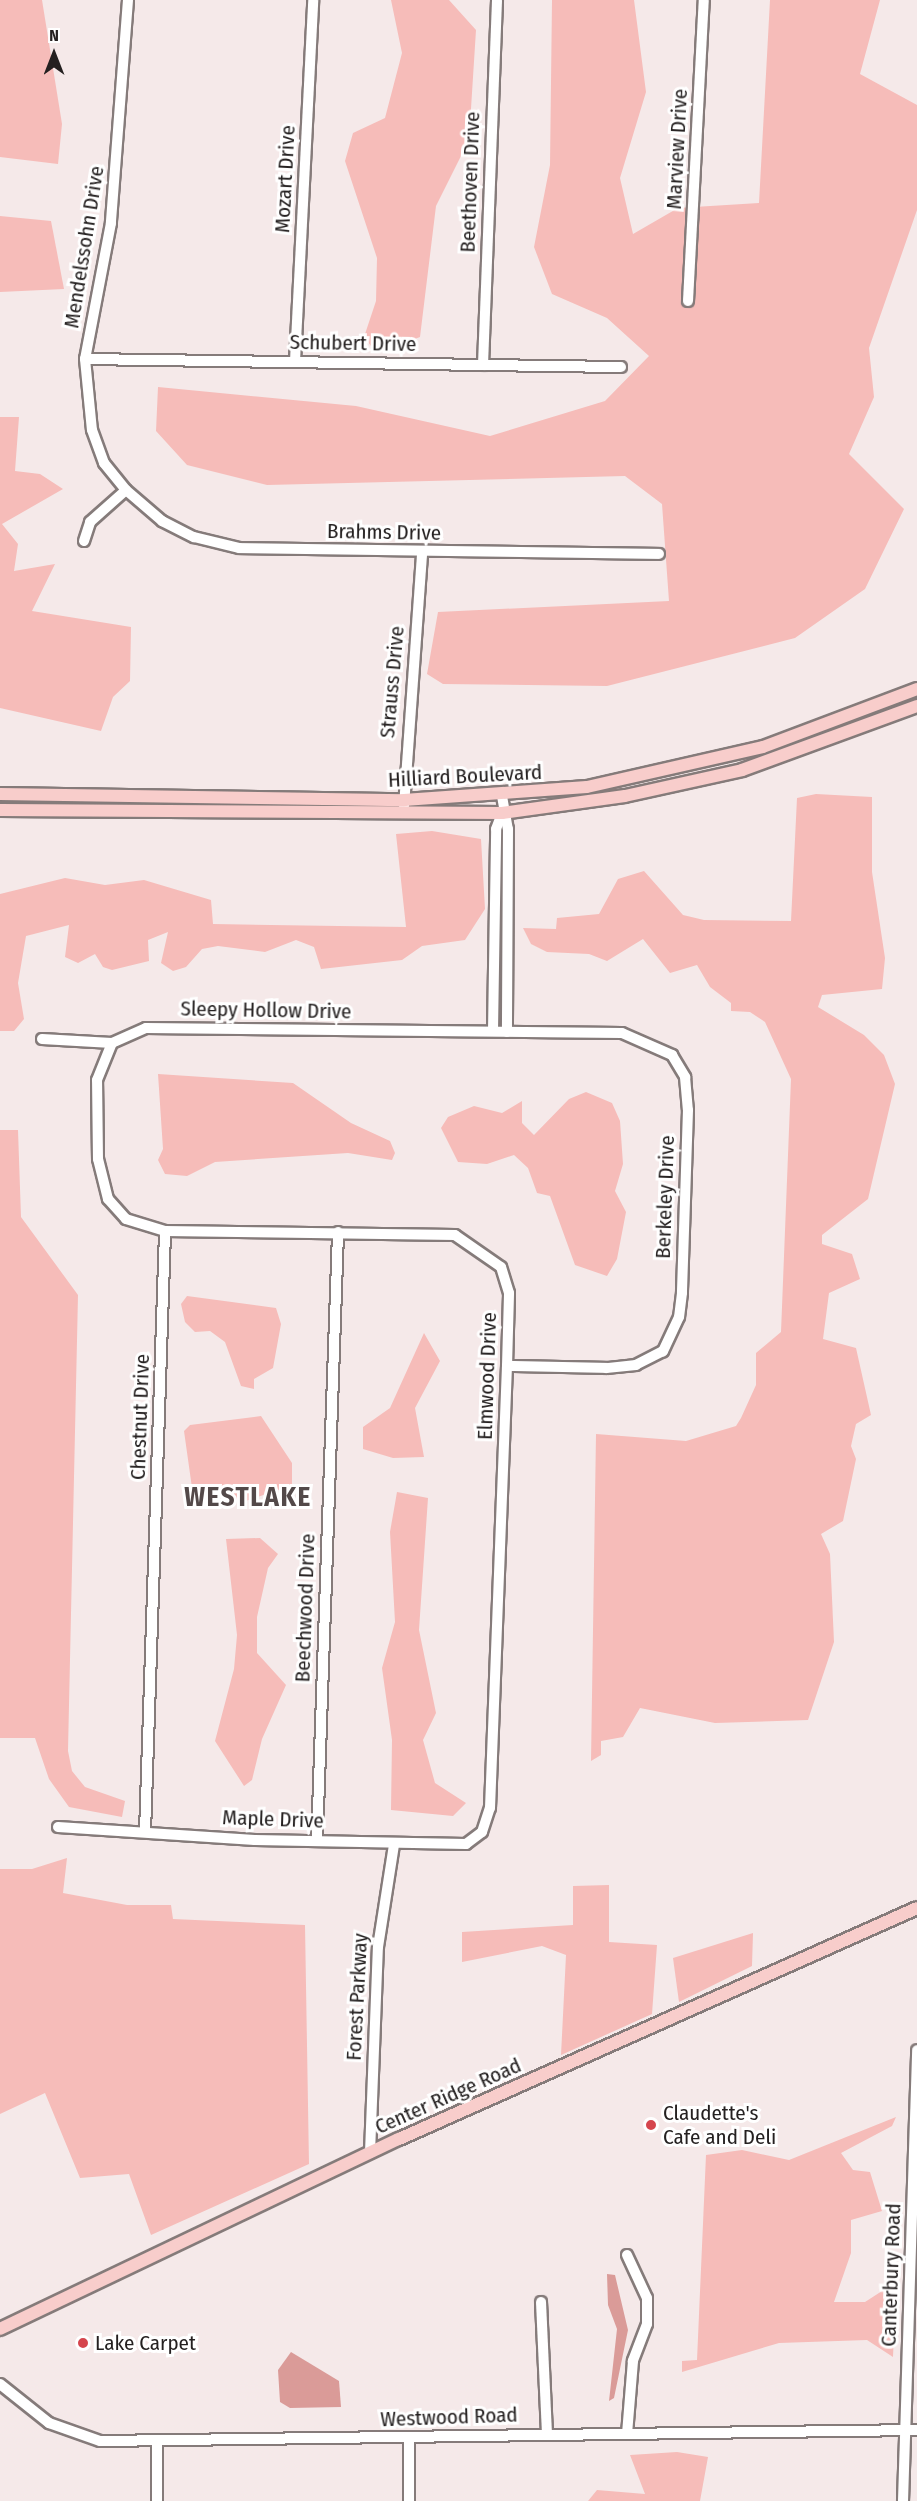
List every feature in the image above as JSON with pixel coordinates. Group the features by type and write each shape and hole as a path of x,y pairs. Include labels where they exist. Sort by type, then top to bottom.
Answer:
{"main road":[{"name":"Hilliard Boulevard","path":"0,794 404,800 502,796 587,787 710,762 794,737 917,689"},
{"name":"Hilliard Boulevard","path":"0,810 403,816 502,813 635,794 741,770 917,706"},
{"name":"Center Ridge Road","path":"0,2329 370,2153 917,1908"}],"street":[{"name":"Mendelssohn Drive","path":"126,490 104,463 92,430 85,359 111,223 128,0"},
{"name":"Mozart Drive","path":"295,361 313,0"},
{"name":"Beethoven Drive","path":"483,365 497,0"},
{"name":"Marview Drive","path":"688,301 704,0"},
{"name":"Schubert Drive","path":"85,359 621,367"},
{"path":"84,541 90,522 126,490"},
{"name":"Brahms Drive","path":"126,490 162,521 194,537 238,548 422,553 659,554"},
{"name":"Strauss Drive","path":"403,816 422,553"},
{"path":"494,1031 496,830 502,813 502,796"},
{"path":"502,813 508,829 507,1032"},
{"name":"Sleepy Hollow Drive","path":"42,1039 112,1043 146,1028 494,1031"},
{"name":"Berkeley Drive","path":"494,1031 642,1038 672,1055 685,1077 688,1110 682,1293 679,1317 663,1351 636,1365 606,1368 507,1366"},
{"path":"112,1043 97,1080 98,1159 108,1199 126,1219 165,1231"},
{"name":"Elmwood Drive","path":"165,1231 455,1235 480,1249 501,1267 509,1293 507,1366 490,1808 482,1832"},
{"name":"Chestnut Drive","path":"145,1832 165,1231"},
{"name":"Beechwood Drive","path":"317,1840 338,1232"},
{"name":"Maple Drive","path":"58,1827 394,1845 466,1844 482,1832"},
{"name":"Forest Parkway","path":"370,2153 378,1947 394,1845"},
{"name":"Canterbury Road","path":"903,2501 911,2430 917,2050"},
{"path":"627,2255 647,2298 647,2324 633,2361 627,2434"},
{"path":"541,2302 547,2434"},
{"name":"Westwood Road","path":"0,2384 49,2423 100,2440 410,2438 547,2434 911,2430"},
{"path":"410,2438 410,2501"},
{"path":"157,2440 157,2501"}],"shaded area":[{"path":"0,0 42,0 62,124 58,164 0,157"},
{"path":"391,0 449,0 476,30 469,140 436,206 420,337 396,346 371,346 364,337 376,301 377,258 345,161 353,133 385,118 402,53"},
{"path":"552,0 634,0 646,92 620,178 633,234 678,208 759,203 770,0 880,0 860,74 917,105 917,210 869,348 874,397 849,454 904,509 865,589 795,638 607,686 443,684 427,674 438,612 669,601 662,504 625,476 267,485 187,465 156,431 158,387 356,406 490,436 605,401 649,356 607,318 552,294 534,247 550,165"},
{"path":"0,216 51,221 64,289 0,292"},
{"path":"0,417 19,417 15,471 40,474 63,489 2,524 18,544 14,571 55,564 32,611 131,627 130,681 113,697 101,731 0,708"},
{"path":"816,794 872,797 872,872 885,958 882,989 822,995 818,1007 864,1035 884,1055 895,1084 868,1199 822,1235 822,1244 852,1254 860,1279 829,1293 823,1339 856,1348 871,1415 856,1424 851,1446 856,1459 843,1521 821,1534 830,1554 834,1642 808,1720 715,1723 640,1708 623,1737 601,1741 601,1755 591,1761 596,1434 686,1441 736,1426 741,1418 756,1385 756,1353 781,1332 791,1079 765,1022 750,1012 731,1011 731,1003 710,987 697,965 670,973 643,939 607,961 589,954 547,952 531,944 523,928 556,929 557,918 599,914 618,879 644,871 683,915 704,920 791,921 797,798"},
{"path":"432,831 481,839 485,909 465,940 422,946 402,960 321,969 314,947 296,940 265,952 218,946 202,949 186,967 173,971 161,963 168,932 148,940 149,961 112,970 103,967 95,954 78,963 65,957 69,925 26,936 18,983 24,1019 14,1031 0,1031 0,894 65,878 105,885 144,880 211,900 213,924 406,927 396,834"},
{"path":"158,1074 293,1083 351,1123 390,1141 395,1153 392,1160 348,1153 215,1162 187,1176 165,1174 158,1160 163,1149"},
{"path":"586,1092 612,1103 620,1121 623,1164 615,1191 626,1212 617,1259 607,1276 575,1265 550,1196 537,1193 528,1168 514,1155 487,1164 458,1162 441,1128 448,1117 474,1106 502,1113 522,1101 522,1123 534,1135 569,1099"},
{"path":"0,1130 18,1130 21,1217 78,1295 68,1751 72,1771 85,1787 125,1801 122,1817 69,1807 49,1779 35,1738 0,1738"},
{"path":"187,1296 276,1308 281,1324 273,1368 254,1379 254,1389 241,1386 225,1342 210,1331 195,1332 185,1322 181,1304"},
{"path":"424,1333 440,1361 415,1408 424,1457 393,1458 363,1449 363,1427 390,1408"},
{"path":"261,1416 292,1463 292,1485 243,1502 221,1491 193,1495 184,1431 190,1425"},
{"path":"397,1492 428,1498 419,1630 436,1713 423,1740 435,1783 466,1803 453,1816 391,1810 392,1740 382,1668 395,1622 390,1532"},
{"path":"260,1538 278,1554 268,1568 257,1617 257,1653 286,1685 262,1739 252,1780 244,1786 215,1741 234,1669 237,1635 226,1539"},
{"path":"67,1858 63,1893 127,1905 171,1905 173,1919 305,1925 309,2164 151,2235 129,2174 80,2178 45,2093 0,2114 0,1869 32,1869"},
{"path":"609,1885 609,1942 657,1945 652,2014 561,2055 566,1955 542,1946 462,1962 462,1932 573,1925 573,1886"},
{"path":"753,1933 752,1966 679,2002 673,1958"},
{"path":"896,2117 892,2126 841,2153 853,2170 870,2172 882,2211 851,2220 851,2253 834,2302 865,2302 896,2282 893,2357 867,2340 779,2343 682,2372 682,2361 697,2360 706,2155 742,2150 789,2160"},
{"path":"607,2274 615,2275 628,2330 614,2398 609,2401 617,2329 608,2305"},
{"path":"291,2352 339,2381 341,2407 290,2408 280,2402 278,2370"},
{"path":"677,2452 708,2457 700,2501 588,2501 597,2490 645,2494 630,2455"}],"place":[{"name":"Claudette's Cafe and Deli","path":"651,2125"},
{"name":"Lake Carpet","path":"83,2343"}],"district":[{"name":"WESTLAKE","path":"248,1498"}]}
